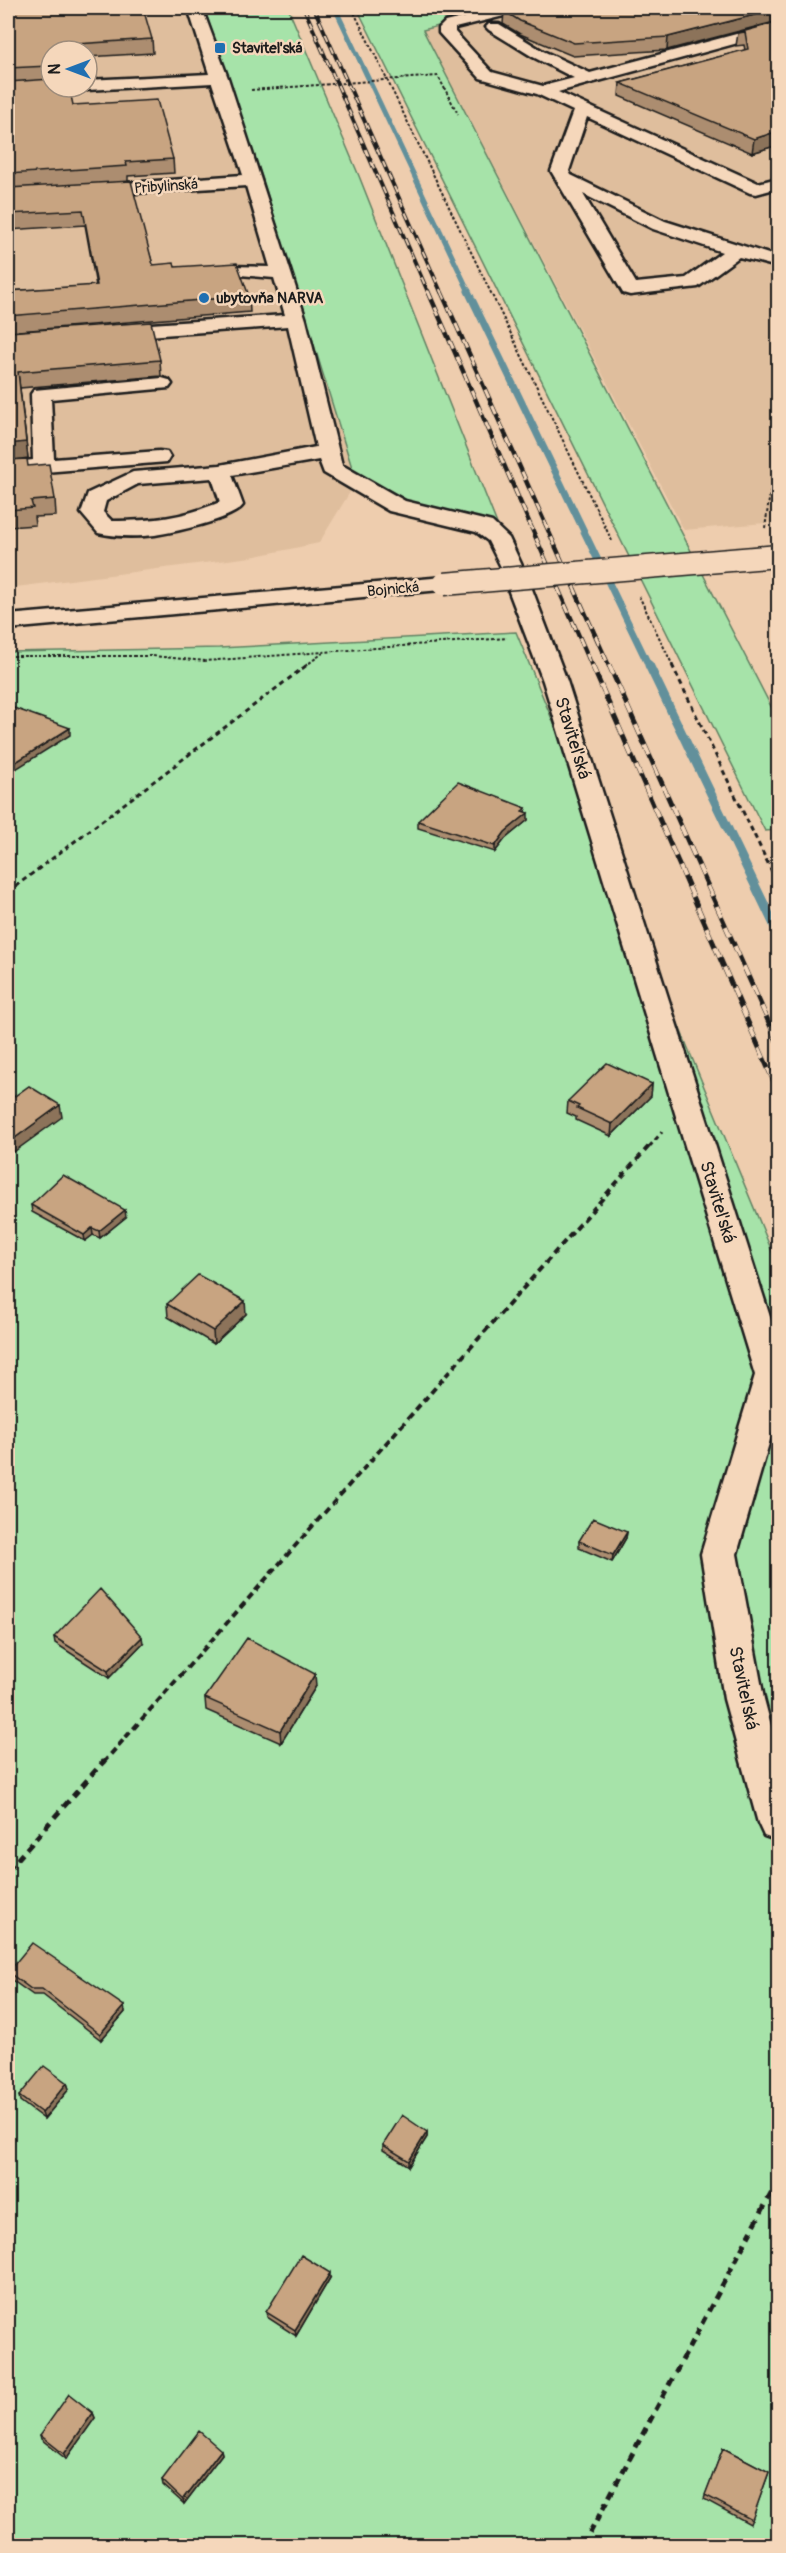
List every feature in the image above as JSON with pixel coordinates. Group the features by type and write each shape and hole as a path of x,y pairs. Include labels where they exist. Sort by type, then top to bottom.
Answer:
{"street":[{"name":"Staviteľská","path":"195,8 253,180 296,320 325,448 332,468 397,506 484,527 492,532 502,544 555,681 772,1375 719,1554 744,1699 778,1823"},
{"path":"519,8 450,25 447,33 486,75 543,91 756,189 778,183"},
{"path":"494,27 538,54 591,79"},
{"path":"543,91 778,27"},
{"path":"99,85 222,85"},
{"path":"94,99 95,103"},
{"path":"582,109 560,171 630,289 691,283 736,251"},
{"path":"565,179 659,225 736,251 778,262"},
{"name":"Pribylinská","path":"8,196 253,180"},
{"path":"241,260 278,262"},
{"path":"88,334 296,320"},
{"path":"44,466 40,394 162,384"},
{"path":"8,469 325,448"},
{"path":"220,471 232,505 208,515 154,528 106,528 92,513 96,498 133,478 220,471 325,448"},
{"name":"Bojnická","path":"8,622 778,556"}],"path":[{"path":"352,8 615,548"},
{"path":"222,85 325,85 438,76 458,114"},
{"path":"765,528 770,493 778,481"},
{"path":"636,590 778,884"},
{"path":"8,656 152,656 206,661 537,636"},
{"path":"8,892 324,653"},
{"path":"8,1870 687,1103"},
{"path":"583,2546 778,2181"}],"shaded area":[{"path":"8,8 204,8 263,180 353,471 350,492 319,543 251,557 8,588"},
{"path":"508,8 778,8 778,522 684,530 423,30"}],"green space":[{"path":"204,8 288,8 359,176 497,524 414,504 353,471 263,180"},
{"path":"357,8 508,8 423,30 778,720 778,830 765,831"},
{"path":"516,632 778,1266 778,2545 8,2545 8,652 219,648"}],"building":[{"path":"8,8 143,8 152,39 99,42 99,39 39,39 39,66 8,68"},
{"path":"526,8 778,9 668,37 574,43 520,21 504,11 531,9"},
{"path":"778,22 778,131 754,139 620,83 748,49 745,32 738,33"},
{"path":"39,80 39,99 72,99 73,105 157,100 173,159 126,162 127,166 8,174 8,82"},
{"path":"131,181 153,265 174,263 175,267 237,263 249,296 8,316 8,291 97,285 83,210 8,214 8,188"},
{"path":"151,322 160,360 18,372 26,442 8,444 8,332"},
{"path":"27,459 28,466 49,464 55,499 31,501 33,508 8,510 8,460"},
{"path":"11,707 70,728 8,767 8,710"},
{"path":"458,782 526,808 522,811 528,813 505,832 495,846 418,821"},
{"path":"607,1063 652,1084 612,1124 577,1108 579,1106 568,1101"},
{"path":"29,1086 60,1105 8,1143 8,1101"},
{"path":"63,1175 125,1210 99,1231 92,1228 84,1235 31,1205"},
{"path":"198,1275 245,1301 213,1331 167,1304"},
{"path":"593,1518 627,1532 613,1555 579,1541"},
{"path":"100,1589 142,1637 108,1671 54,1637"},
{"path":"247,1638 315,1674 280,1731 205,1698"},
{"path":"32,1943 124,2006 100,2034 42,1989 31,1989 8,1972"},
{"path":"44,2066 67,2083 42,2113 19,2096"},
{"path":"402,2115 427,2132 409,2161 383,2145"},
{"path":"301,2255 330,2273 295,2330 266,2312"},
{"path":"69,2394 93,2413 64,2454 40,2435"},
{"path":"199,2431 221,2450 183,2500 162,2480"},
{"path":"723,2448 769,2472 752,2520 705,2495"}],"waterway":[{"path":"335,8 469,292"},
{"path":"468,291 649,666"},
{"path":"649,665 778,933"}],"railway":[{"path":"304,8 428,292"},
{"path":"314,8 441,292"},
{"path":"428,291 592,666"},
{"path":"441,291 609,666"},
{"path":"592,665 778,1091"},
{"path":"609,665 778,1043"}],"place":[{"name":"Staviteľská","path":"220,48"},
{"name":"ubytovňa NARVA","path":"204,298"}]}
